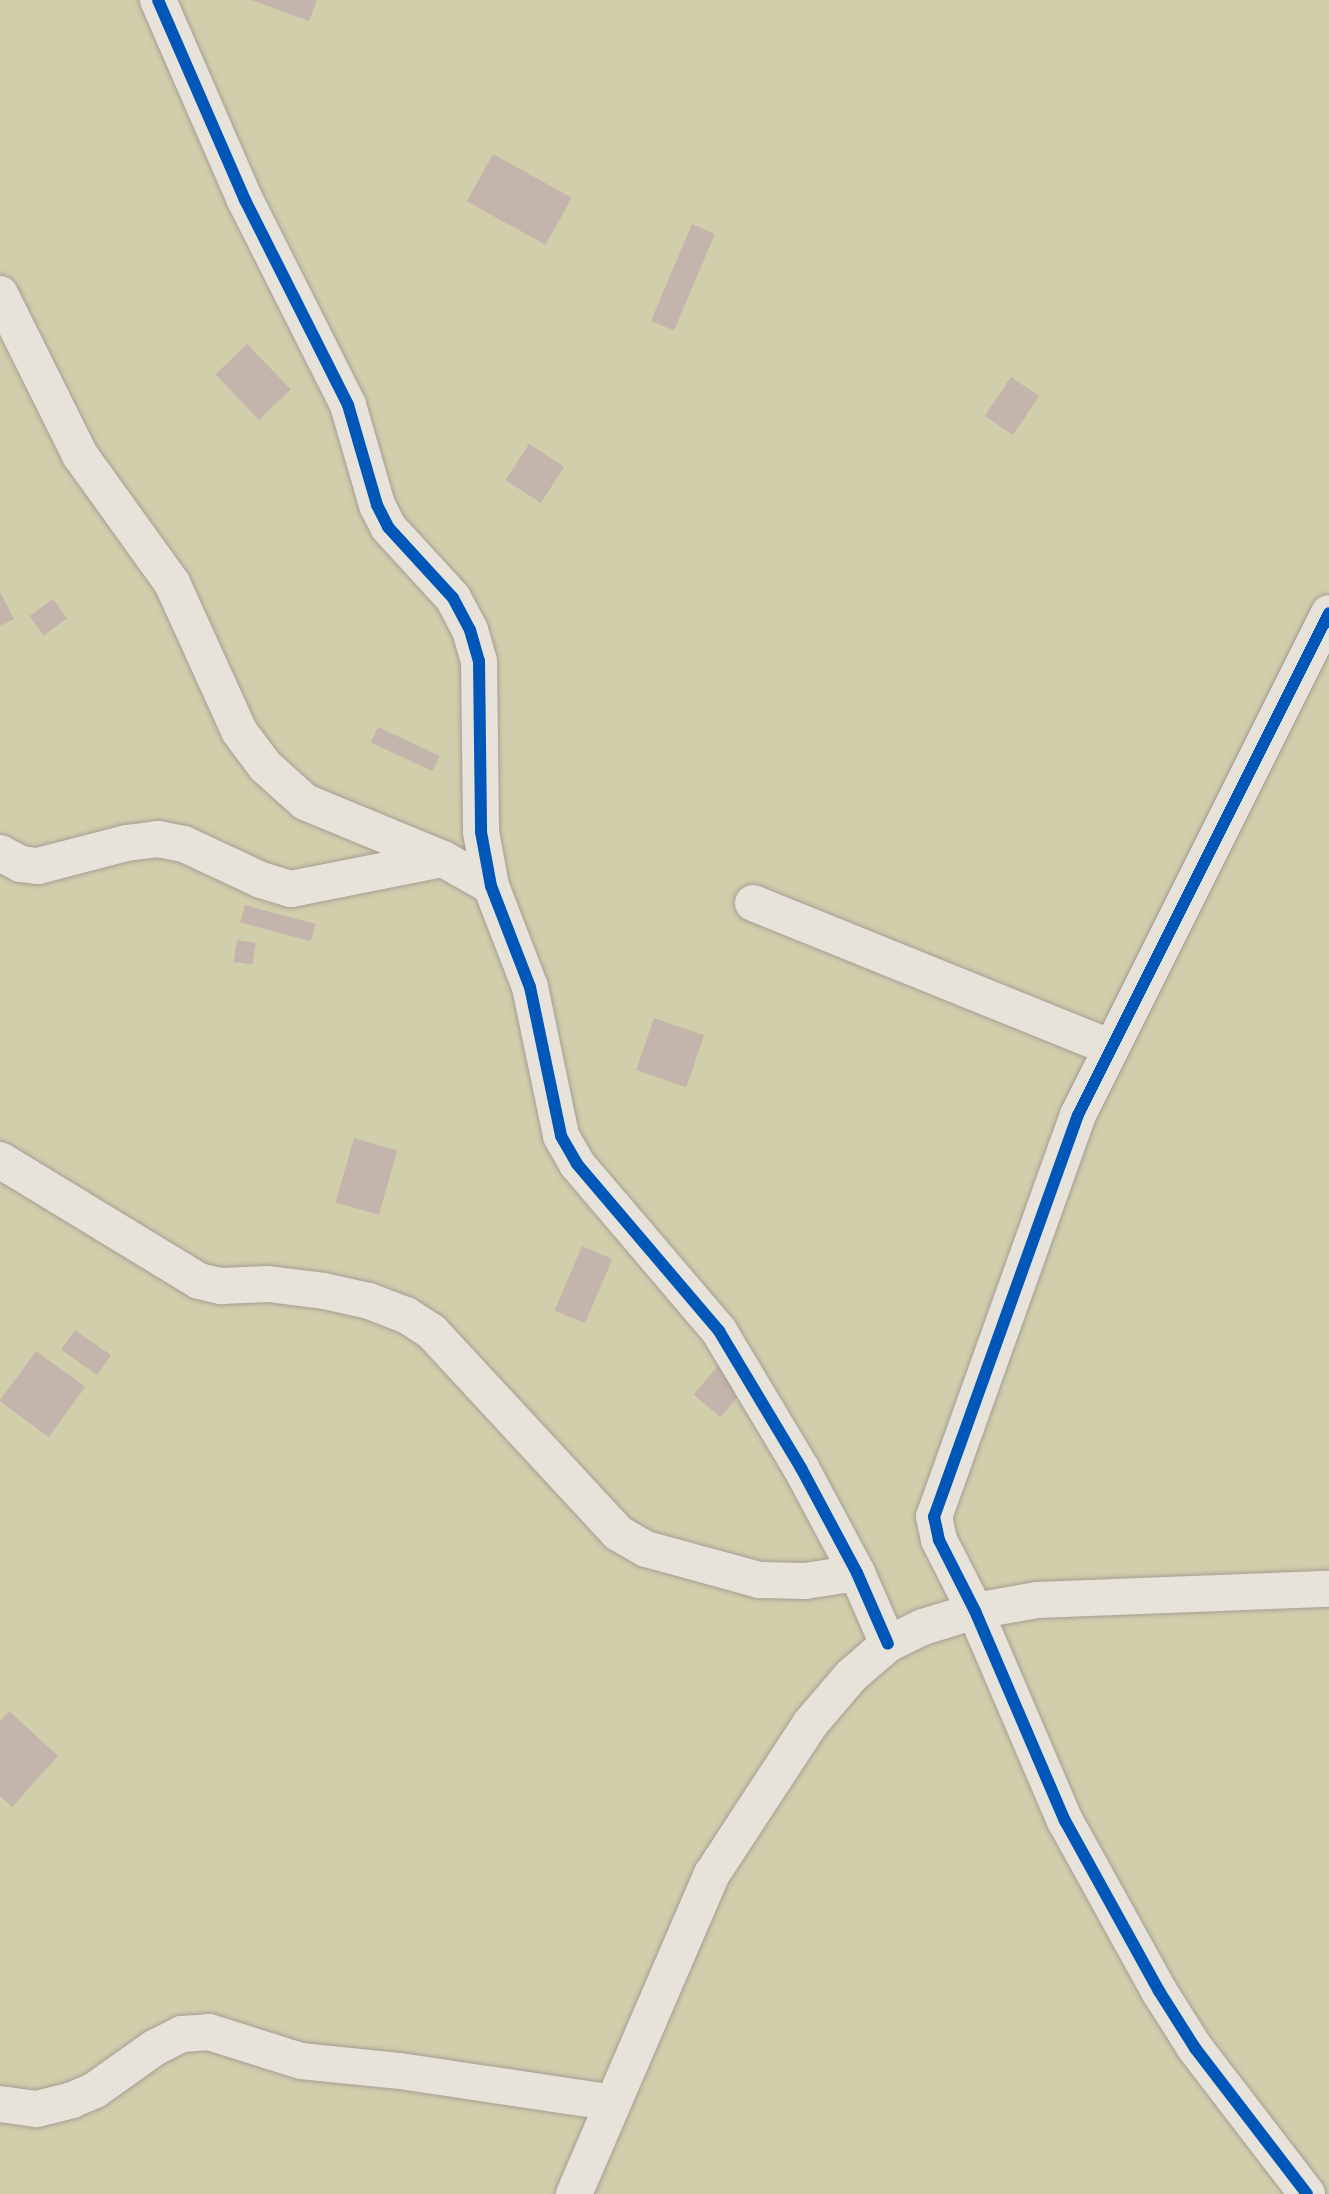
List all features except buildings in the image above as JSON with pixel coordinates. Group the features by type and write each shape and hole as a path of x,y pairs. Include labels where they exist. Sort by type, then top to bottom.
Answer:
{"street":[{"path":"158,0 245,200 348,405 377,505 388,527 453,598 470,630 479,661 481,832 491,886 530,987 561,1136 577,1164 719,1331 760,1396 857,1573 888,1644"},
{"path":"0,294 80,455 172,583 239,731 265,766 305,802 443,859 491,886"},
{"path":"1307,2194 1195,2048 1159,1991 1065,1821 975,1611 939,1540 934,1517 1078,1115 1329,613"},
{"path":"0,853 21,864 38,866 126,843 158,839 184,844 261,880 291,889 443,859"},
{"path":"753,903 1111,1048"},
{"path":"0,1160 199,1281 221,1286 268,1284 324,1291 369,1301 406,1315 432,1332 618,1533 646,1549 759,1580 805,1581 857,1573"},
{"path":"574,2194 712,1874 810,1724 851,1676 888,1644 923,1627 975,1611 1037,1600 1329,1589"},
{"path":"0,2104 37,2109 72,2100 95,2090 154,2048 182,2034 209,2032 301,2061 400,2071 613,2103"}],"shaded area":[{"path":"0,0 1329,0 1329,2194 0,2194"}],"cycle path":[{"path":"158,0 245,200 348,405 377,505 388,527 453,598 470,630 479,661 481,832 491,886 530,987 561,1136 577,1164 719,1331 801,1468 857,1573 888,1644"},
{"path":"1307,2194 1195,2048 1159,1991 1065,1821 975,1611 939,1540 934,1517 1078,1115 1329,613"}]}
